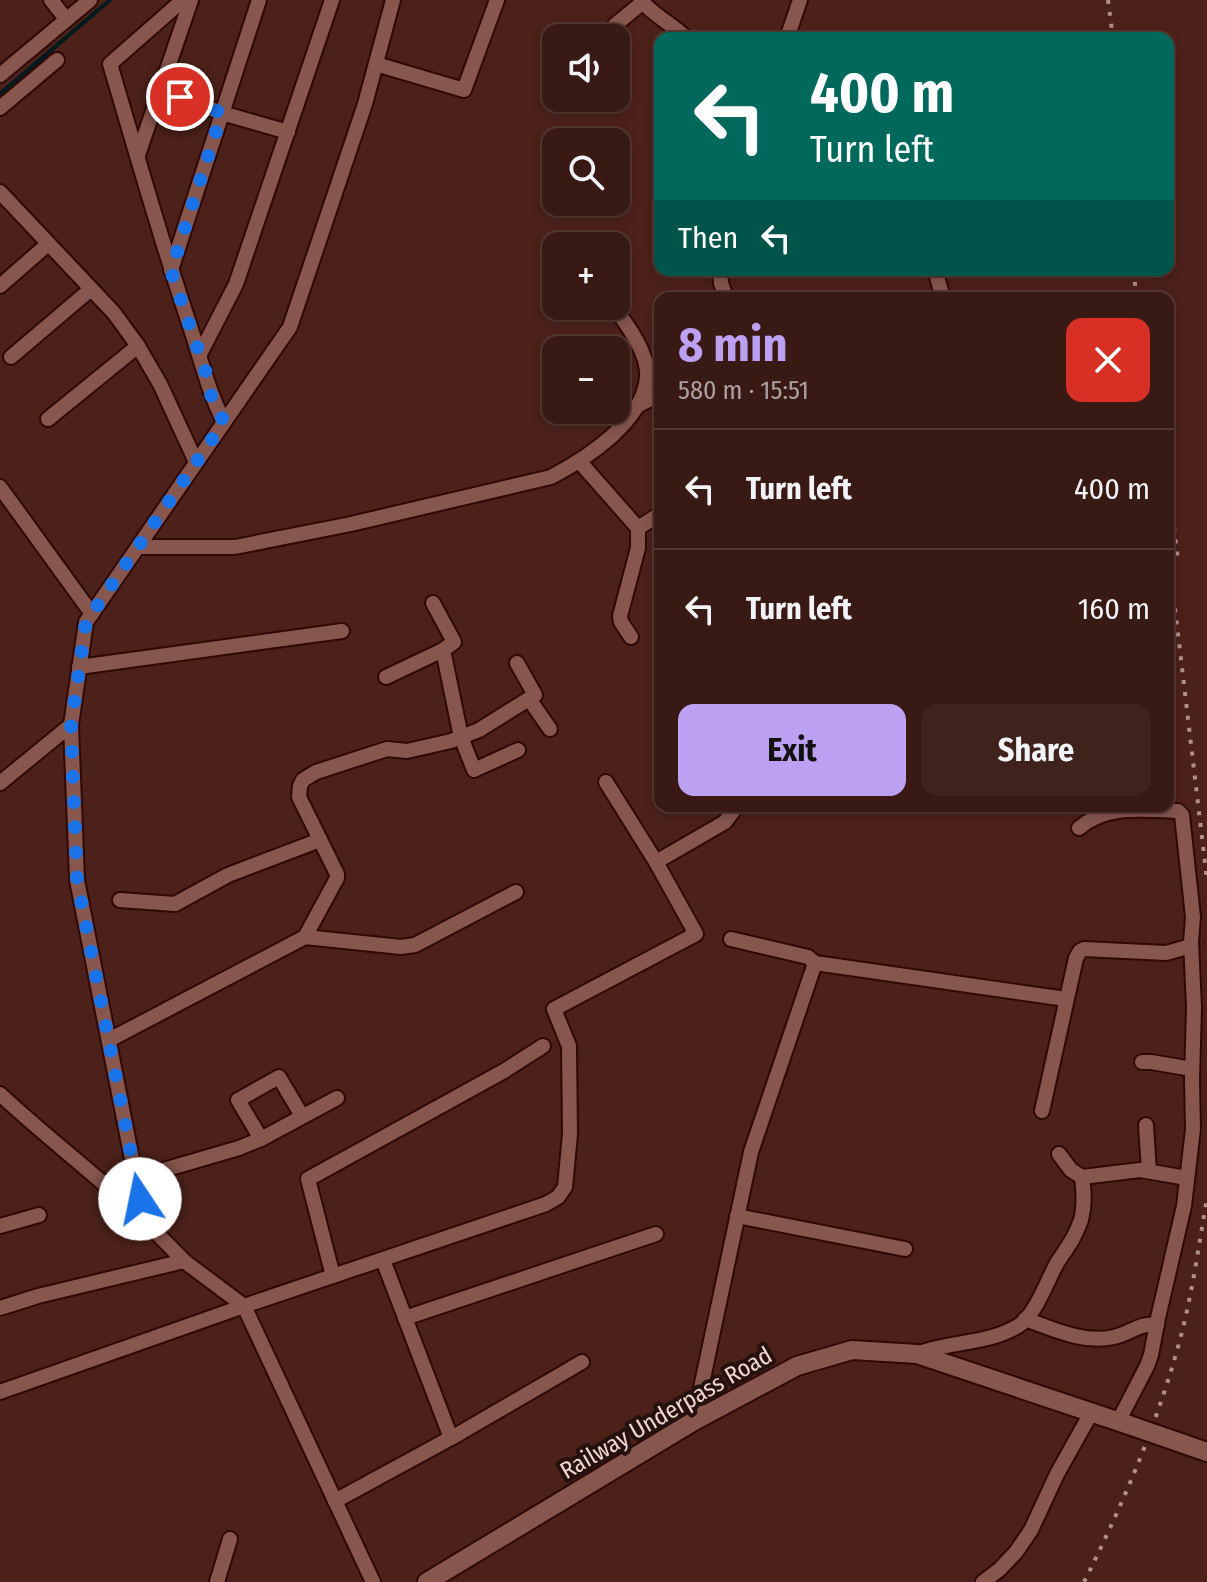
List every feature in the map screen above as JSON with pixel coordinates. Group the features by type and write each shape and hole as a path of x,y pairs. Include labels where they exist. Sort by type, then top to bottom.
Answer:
{"street":[{"path":"51,0 66,19"},
{"path":"0,75 90,0"},
{"path":"183,0 110,64 171,271 212,399 224,422"},
{"path":"137,156 191,0"},
{"path":"171,271 259,0"},
{"path":"200,354 236,284 332,0"},
{"path":"144,1220 77,880 71,725 86,622 290,327 365,104 393,0"},
{"path":"376,64 464,90 497,0"},
{"path":"789,32 800,0"},
{"path":"616,24 642,1 680,32"},
{"path":"0,108 57,60"},
{"path":"159,89 222,113 288,132"},
{"path":"3,200 114,313 156,377 196,462"},
{"path":"0,286 48,244"},
{"path":"11,357 91,289"},
{"path":"138,547 235,547 351,524 551,477 579,461 628,420 637,406 647,379 646,368 633,332 624,320"},
{"path":"48,419 138,346"},
{"path":"637,406 654,397"},
{"path":"579,461 638,528 638,548 620,616 631,637"},
{"path":"0,487 92,614"},
{"path":"638,528 654,518"},
{"path":"386,677 454,642 433,603"},
{"path":"79,667 342,631"},
{"path":"443,650 461,737 474,770 518,750"},
{"path":"305,937 337,874 299,797 300,786 308,776 387,749 418,749 479,730 535,695 517,663"},
{"path":"529,699 550,729"},
{"path":"0,783 71,725"},
{"path":"0,1392 546,1204 558,1197 565,1187 570,1134 569,1046 554,1009 696,934 606,782"},
{"path":"1124,1424 1151,1355 1184,1206 1193,1129 1193,917 1182,815 1174,811"},
{"path":"656,862 725,822 732,812"},
{"path":"1079,828 1092,817 1112,812"},
{"path":"120,900 175,904 228,875 320,840"},
{"path":"109,1040 305,937 401,947 415,945 516,892"},
{"path":"731,939 808,957 815,963 1059,998"},
{"path":"1042,1111 1080,951 1166,953 1191,946"},
{"path":"694,1421 751,1152 815,963"},
{"path":"333,1276 308,1179 504,1071 543,1046"},
{"path":"1142,1062 1192,1069"},
{"path":"261,1139 238,1100 279,1077 302,1116"},
{"path":"0,1094 115,1192 184,1261 244,1306 373,1582"},
{"path":"136,1178 239,1148 337,1098"},
{"path":"1146,1125 1149,1171"},
{"path":"1059,1154 1071,1170 1082,1177 1140,1170 1187,1178"},
{"path":"920,1355 941,1346 983,1341 1021,1325 1038,1301 1058,1261 1073,1242 1085,1202 1082,1177"},
{"path":"0,1226 39,1215"},
{"path":"737,1216 905,1249"},
{"path":"405,1318 656,1234"},
{"path":"383,1260 451,1438"},
{"path":"0,1308 184,1261"},
{"path":"1025,1319 1070,1335 1095,1338 1115,1337 1148,1324 1157,1325"},
{"name":"Railway Underpass Road","path":"427,1582 694,1421 797,1366 852,1350 920,1355 1207,1452"},
{"path":"335,1501 582,1362"},
{"path":"983,1582 1016,1552 1031,1530 1057,1474 1091,1413"},
{"path":"217,1582 230,1539"}],"waterway":[{"path":"0,94 110,0"}],"railway":[{"path":"1108,0 1112,32"},
{"path":"1134,276 1136,292"},
{"path":"1174,528 1178,560"},
{"path":"1174,600 1207,880"},
{"path":"1084,1582 1135,1470 1167,1384 1186,1315 1207,1198"}],"route":[{"path":"140,1199 77,880 71,725 86,622 224,422 212,399 171,271 222,113 180,97"}]}
